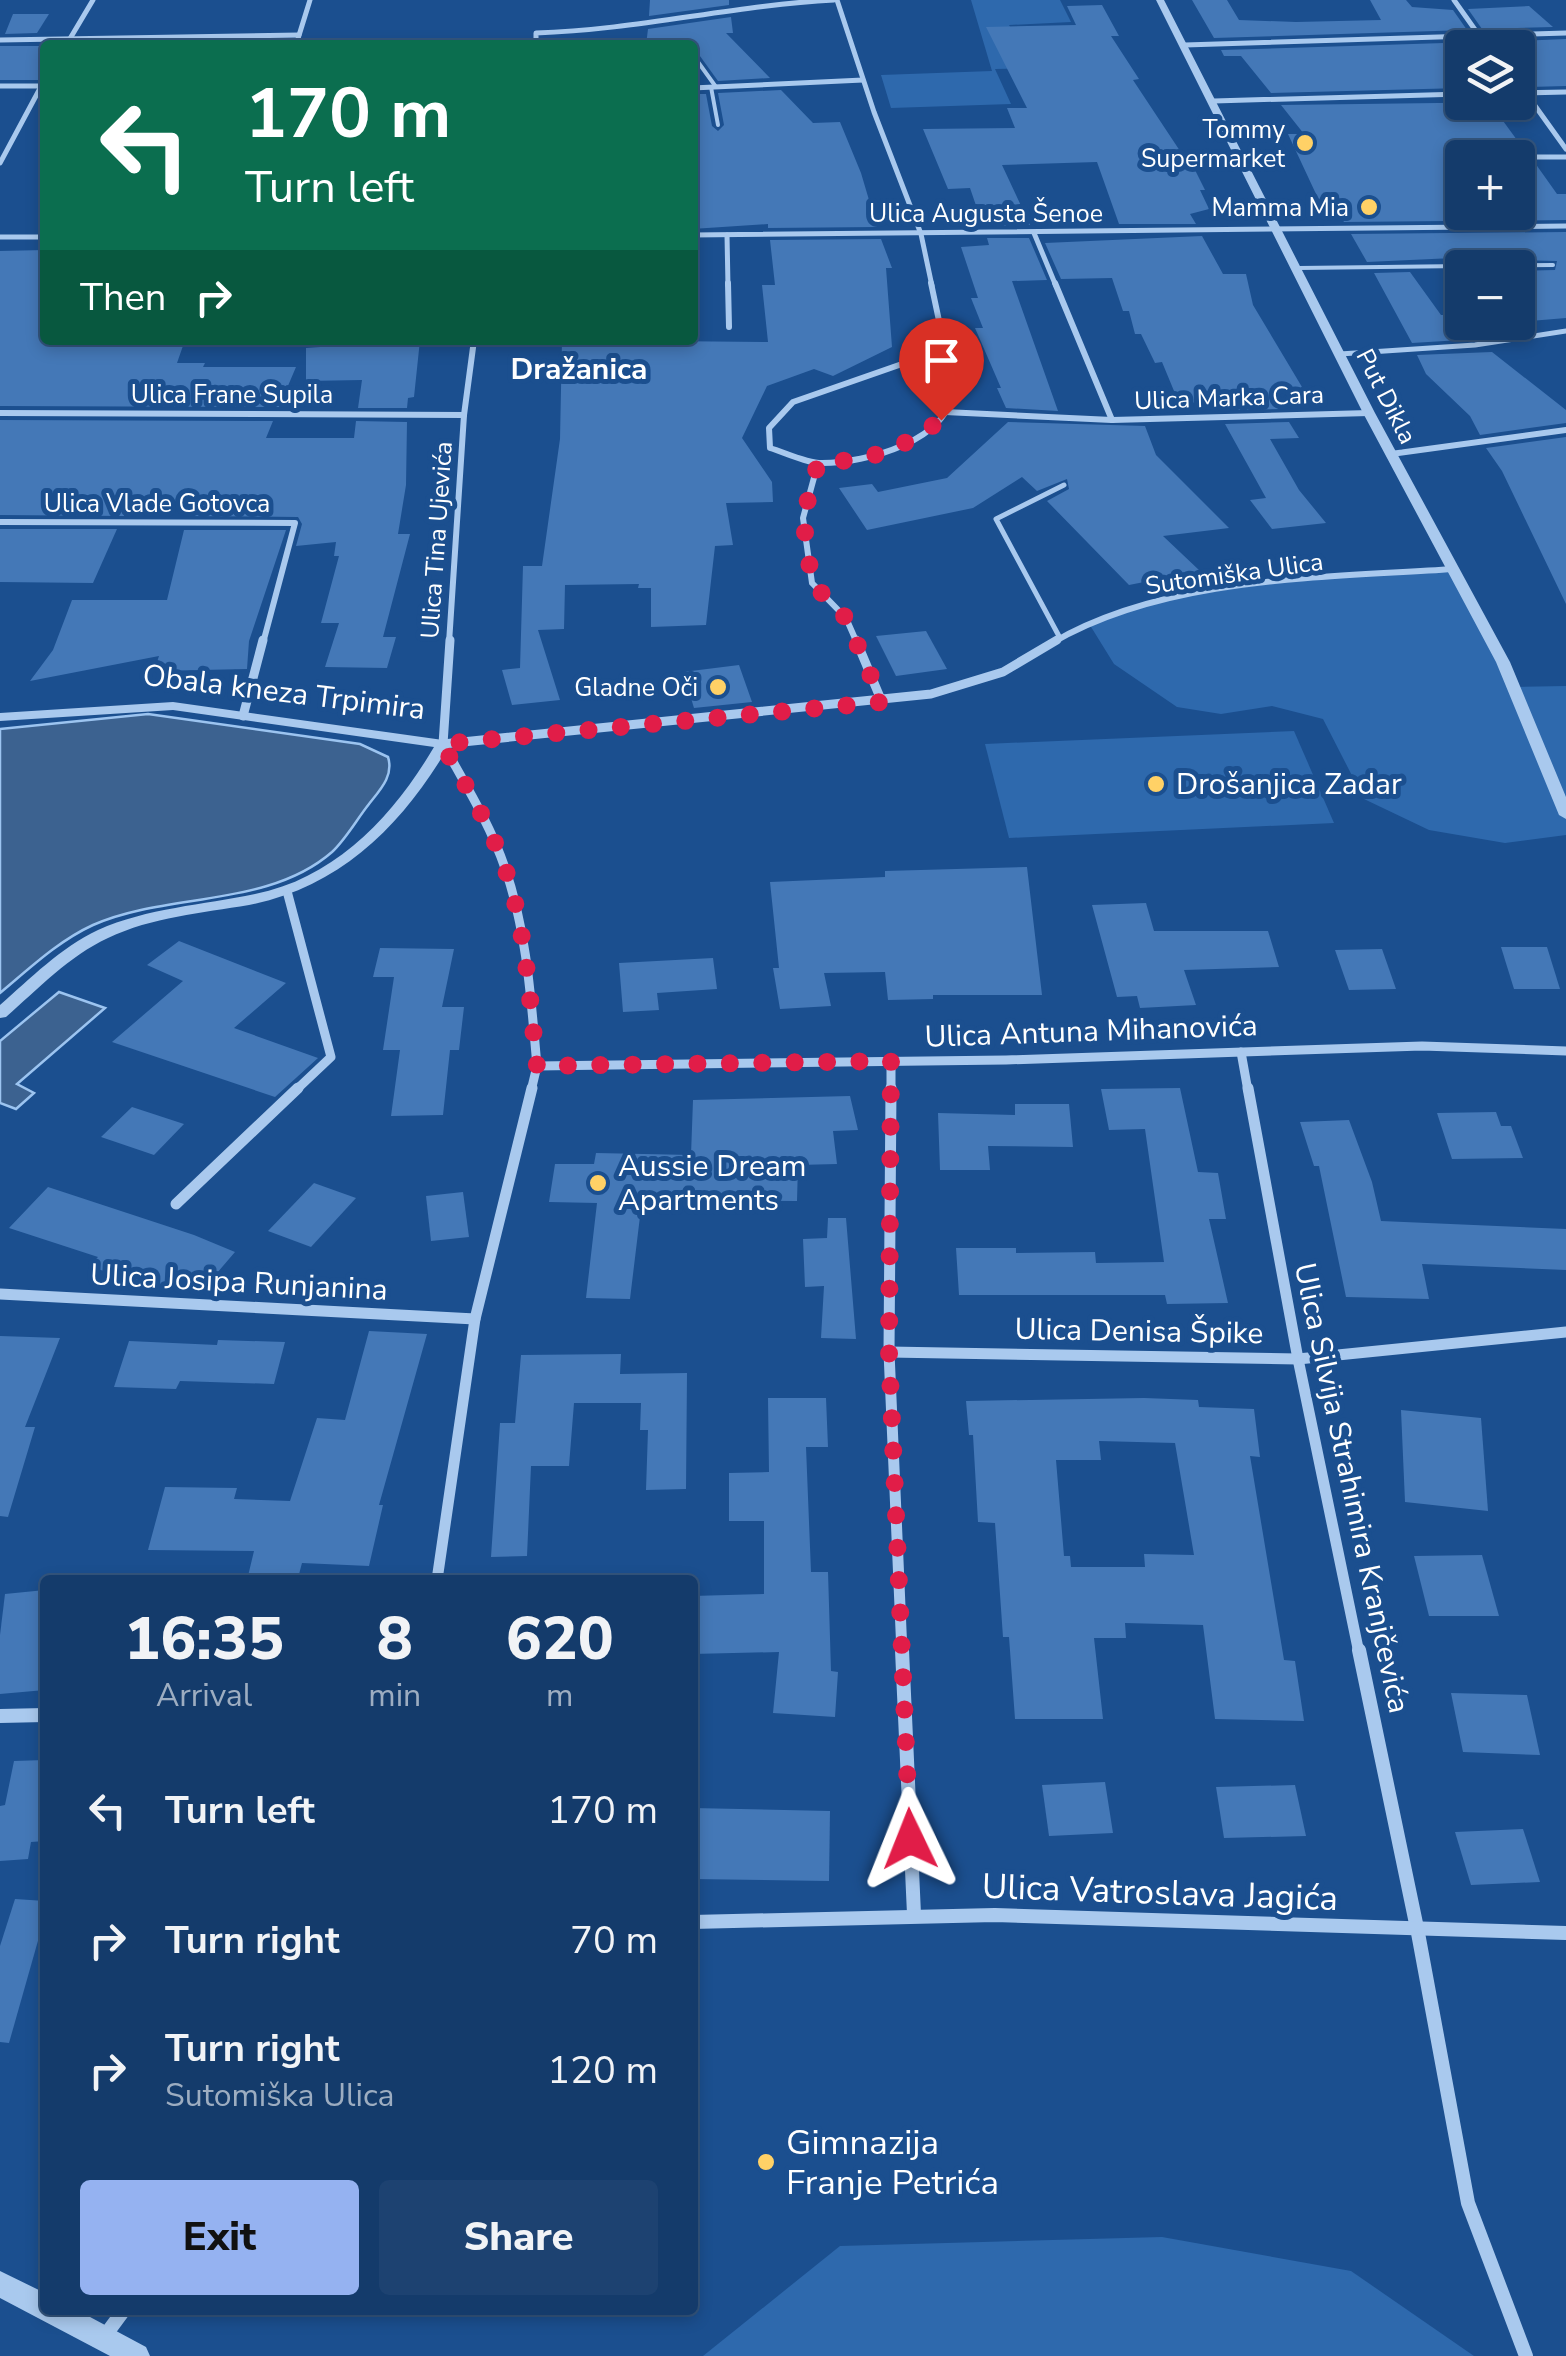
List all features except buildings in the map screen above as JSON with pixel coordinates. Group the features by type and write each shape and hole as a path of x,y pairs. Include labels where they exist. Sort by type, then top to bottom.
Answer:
{"street":[{"path":"69,40 92,0"},
{"path":"298,40 310,0"},
{"path":"536,40 536,33 602,32 775,3 836,0 921,234 945,349 953,389 941,420 910,442 870,459 818,463 770,448 769,428 793,402 945,349"},
{"name":"Put Dikla","path":"1160,0 1369,412 1503,662 1566,815"},
{"path":"1454,0 1474,30"},
{"path":"1535,34 1566,33"},
{"path":"134,40 300,35"},
{"path":"1185,45 1445,37"},
{"path":"0,40 40,41"},
{"path":"698,88 863,80"},
{"path":"0,86 40,83"},
{"path":"0,163 40,89"},
{"path":"1535,93 1566,92"},
{"path":"1214,101 1445,94"},
{"path":"1535,106 1566,149"},
{"path":"1535,158 1566,158"},
{"name":"Ulica Augusta Šenoe","path":"698,235 1566,226"},
{"name":"Ulica Marka Cara","path":"1034,233 1112,420 1369,412"},
{"path":"728,235 730,327"},
{"path":"0,237 40,237"},
{"name":"Ulica Tina Ujevića","path":"442,744 464,416 473,345"},
{"path":"944,412 1112,420"},
{"name":"Ulica Frane Supila","path":"0,413 464,416"},
{"path":"1391,454 1566,430"},
{"path":"818,463 803,518 812,583 846,618 882,702"},
{"name":"Ulica Vlade Gotovca","path":"0,522 295,523 243,716"},
{"name":"Sutomiška Ulica","path":"442,744 931,694 1003,672 1088,622 1169,598 1290,582 1453,570"},
{"name":"Obala kneza Trpimira","path":"0,717 173,706 442,744 424,777 374,837 334,866 287,891 139,922 103,934 81,947 0,1013"},
{"path":"438,1575 475,1320 537,1066 528,980 506,871 488,826 442,744"},
{"path":"176,1204 331,1057 287,891"},
{"name":"Ulica Antuna Mihanovića","path":"537,1066 1422,1046 1566,1051"},
{"name":"Ulica Silvija Strahimira Kranjčevića","path":"1241,1052 1298,1359 1418,1933 1468,2203 1526,2356"},
{"path":"891,1061 889,1352 914,1914"},
{"name":"Ulica Josipa Runjanina","path":"0,1294 475,1320"},
{"name":"Ulica Denisa Špike","path":"889,1352 1298,1359 1566,1332"},
{"path":"0,1716 40,1715"},
{"name":"Ulica Vatroslava Jagića","path":"698,1922 914,1914 1216,1922 1418,1933 1566,1934"},
{"path":"0,2284 40,2305"},
{"path":"60,2315 137,2356"},
{"path":"104,2338 120,2315"}],"lane":[{"path":"698,61 714,87 718,125"},
{"path":"1298,268 1553,265"},
{"path":"1340,354 1475,346 1566,331"},
{"path":"1060,638 996,519 1064,485"}],"shaded area":[{"path":"971,0 1060,0 1071,22 1009,25 1034,68 995,69 1011,104 891,108 881,75 992,71"},
{"path":"1453,569 1513,687 1566,686 1566,835 1505,843 1429,830 1364,799 1323,719 1272,706 1221,714 1177,707 1114,664 1088,622 1169,598 1290,581"},
{"path":"148,714 360,744 388,757 388,777 342,841 306,870 248,891 153,908 93,925 56,947 0,993 0,729"},
{"name":"Drošanjica Zadar","path":"1294,731 1334,823 1009,838 985,744"},
{"path":"59,992 105,1008 17,1084 34,1093 16,1109 0,1103 0,1041"},
{"path":"1162,2237 1351,2271 1474,2356 703,2356 840,2246"}],"place":[{"name":"Tommy Supermarket","path":"1305,143"},
{"name":"Mamma Mia","path":"1369,207"},
{"name":"Gladne Oči","path":"718,687"},
{"name":"Drošanjica Zadar","path":"1156,784"},
{"name":"Aussie Dream Apartments","path":"598,1183"},
{"name":"Gimnazija Franje Petrića","path":"766,2162"}],"district":[{"name":"Dražanica","path":"579,369"}],"route":[{"path":"910,1839 889,1352 891,1061 537,1066 528,980 506,871 488,826 442,744 882,702 846,618 812,583 803,518 818,463 870,459 910,442 941,420"}]}
